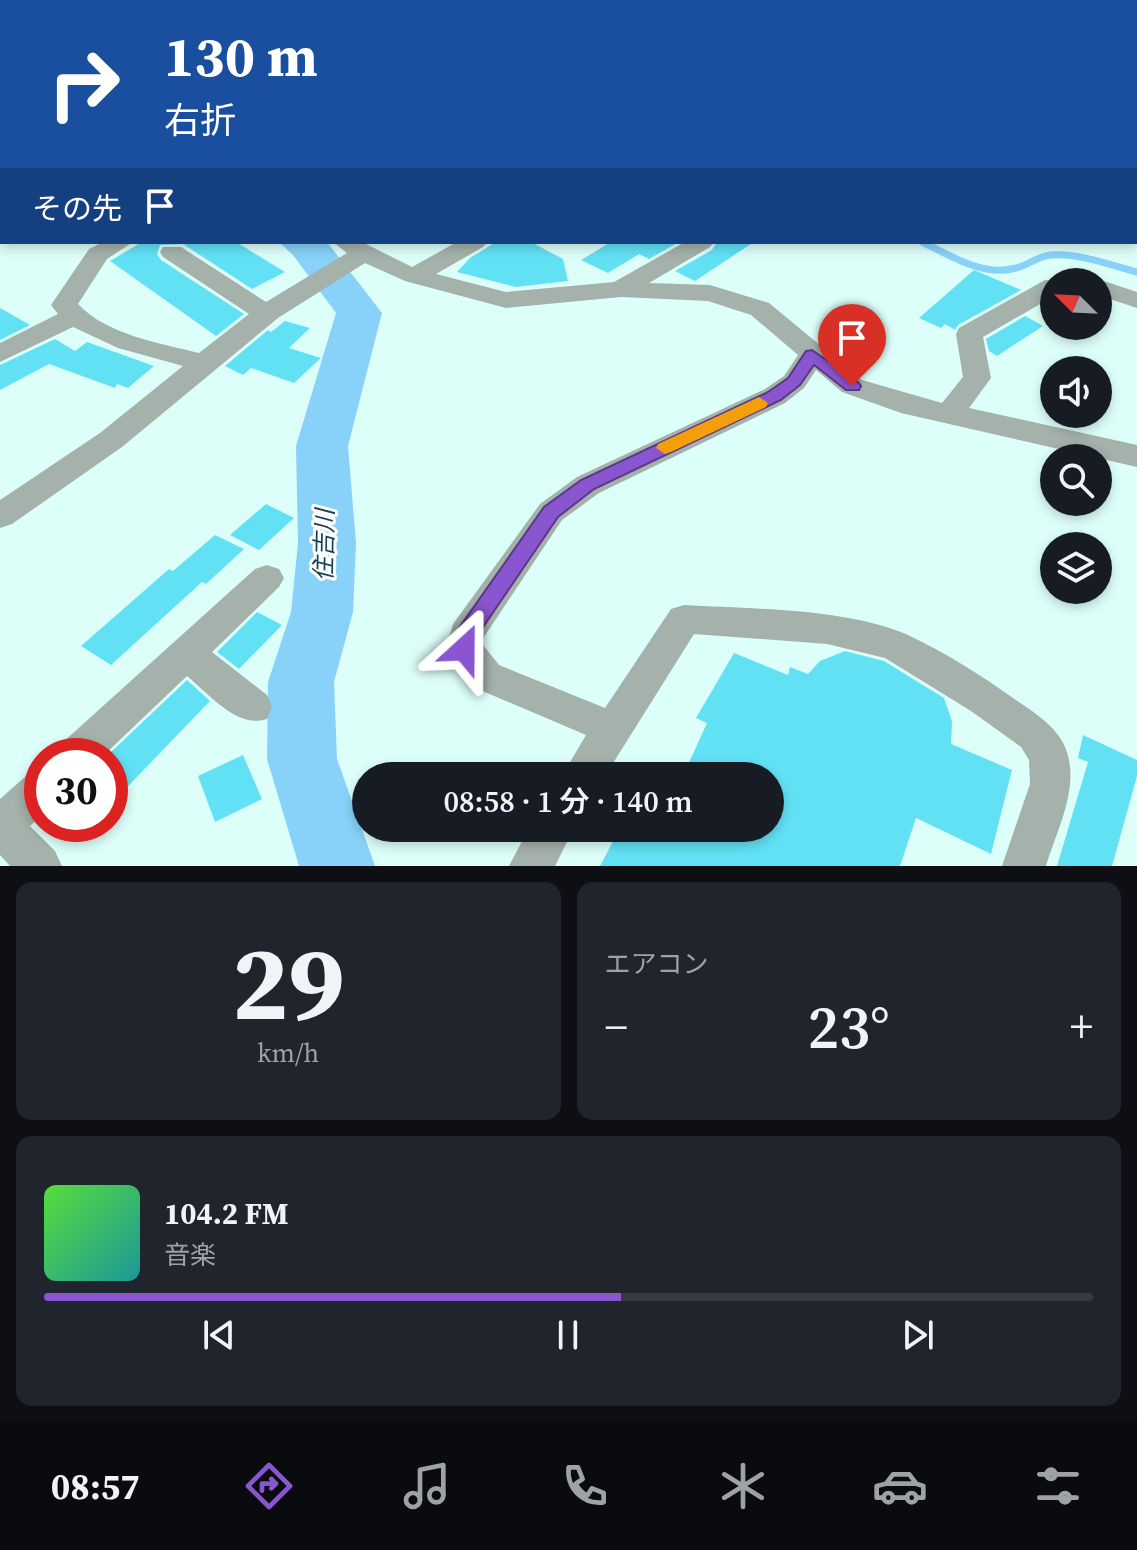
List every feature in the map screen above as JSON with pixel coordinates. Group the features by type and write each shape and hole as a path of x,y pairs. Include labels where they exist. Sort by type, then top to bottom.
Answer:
{"street":[{"path":"414,276 471,244"},
{"path":"621,289 699,244"},
{"path":"103,246 64,305 72,317 133,344 203,363"},
{"path":"172,252 265,313"},
{"path":"0,516 125,429 265,313 351,254 414,276 506,300 621,289 710,293 760,309 852,386 911,406 950,412 1137,456"},
{"path":"1112,292 1137,300"},
{"path":"950,412 977,378 969,334 1040,293"},
{"path":"0,354 72,317"},
{"path":"611,728 486,676 464,649 466,634 551,512 588,485 775,396 794,382 812,355"},
{"path":"95,738 267,578"},
{"path":"590,762 684,619 827,629 895,646 985,699 1035,735 1049,757 1051,784 1024,866"},
{"path":"186,653 253,707"},
{"path":"24,804 0,826 40,866"},
{"path":"531,866 545,842"}],"building":[{"path":"139,244 183,244 160,245 157,254 161,260 244,314 216,336 110,261"},
{"path":"183,244 239,244 285,272 252,289"},
{"path":"493,244 535,244 563,259 568,281 516,287 457,272 470,258"},
{"path":"608,244 675,244 649,259 639,254 608,273 581,260"},
{"path":"716,244 751,244 695,281 675,271 712,250"},
{"path":"974,270 1021,290 958,325 955,330 945,324 941,328 919,318"},
{"path":"0,308 30,325 0,340"},
{"path":"1025,316 1040,324 1040,328 997,356 989,351 986,339"},
{"path":"285,321 310,328 289,348 321,358 294,383 251,368 243,375 225,366 268,330 271,332"},
{"path":"55,339 75,351 87,342 154,366 128,388 117,384 115,388 49,364 0,390 0,365"},
{"path":"266,504 294,518 259,550 230,535"},
{"path":"215,535 244,549 206,584 202,582 111,665 81,646 169,569 173,571"},
{"path":"257,612 282,625 239,669 217,652"},
{"path":"845,651 884,661 944,698 952,721 951,744 1012,770 991,854 916,818 900,866 600,866 613,842 784,842 784,762 689,762 707,723 696,718 734,653 788,675 790,667 808,674 820,661"},
{"path":"187,680 210,701 128,786 126,738"},
{"path":"1083,735 1137,760 1137,776 1112,866 1057,866 1088,762 1078,758"},
{"path":"243,755 262,799 215,822 198,776"}],"waterway":[{"name":"住吉川","path":"304,244 359,313 322,446 327,543 322,612 301,682 302,759 337,866"},
{"path":"926,244 968,264 991,270 1016,268 1046,256 1062,255 1095,260 1137,272"}],"slow traffic":[{"path":"665,448 759,403"}],"route":[{"path":"464,649 466,634 551,512 588,485 775,396 794,382 812,355 852,386"}]}
